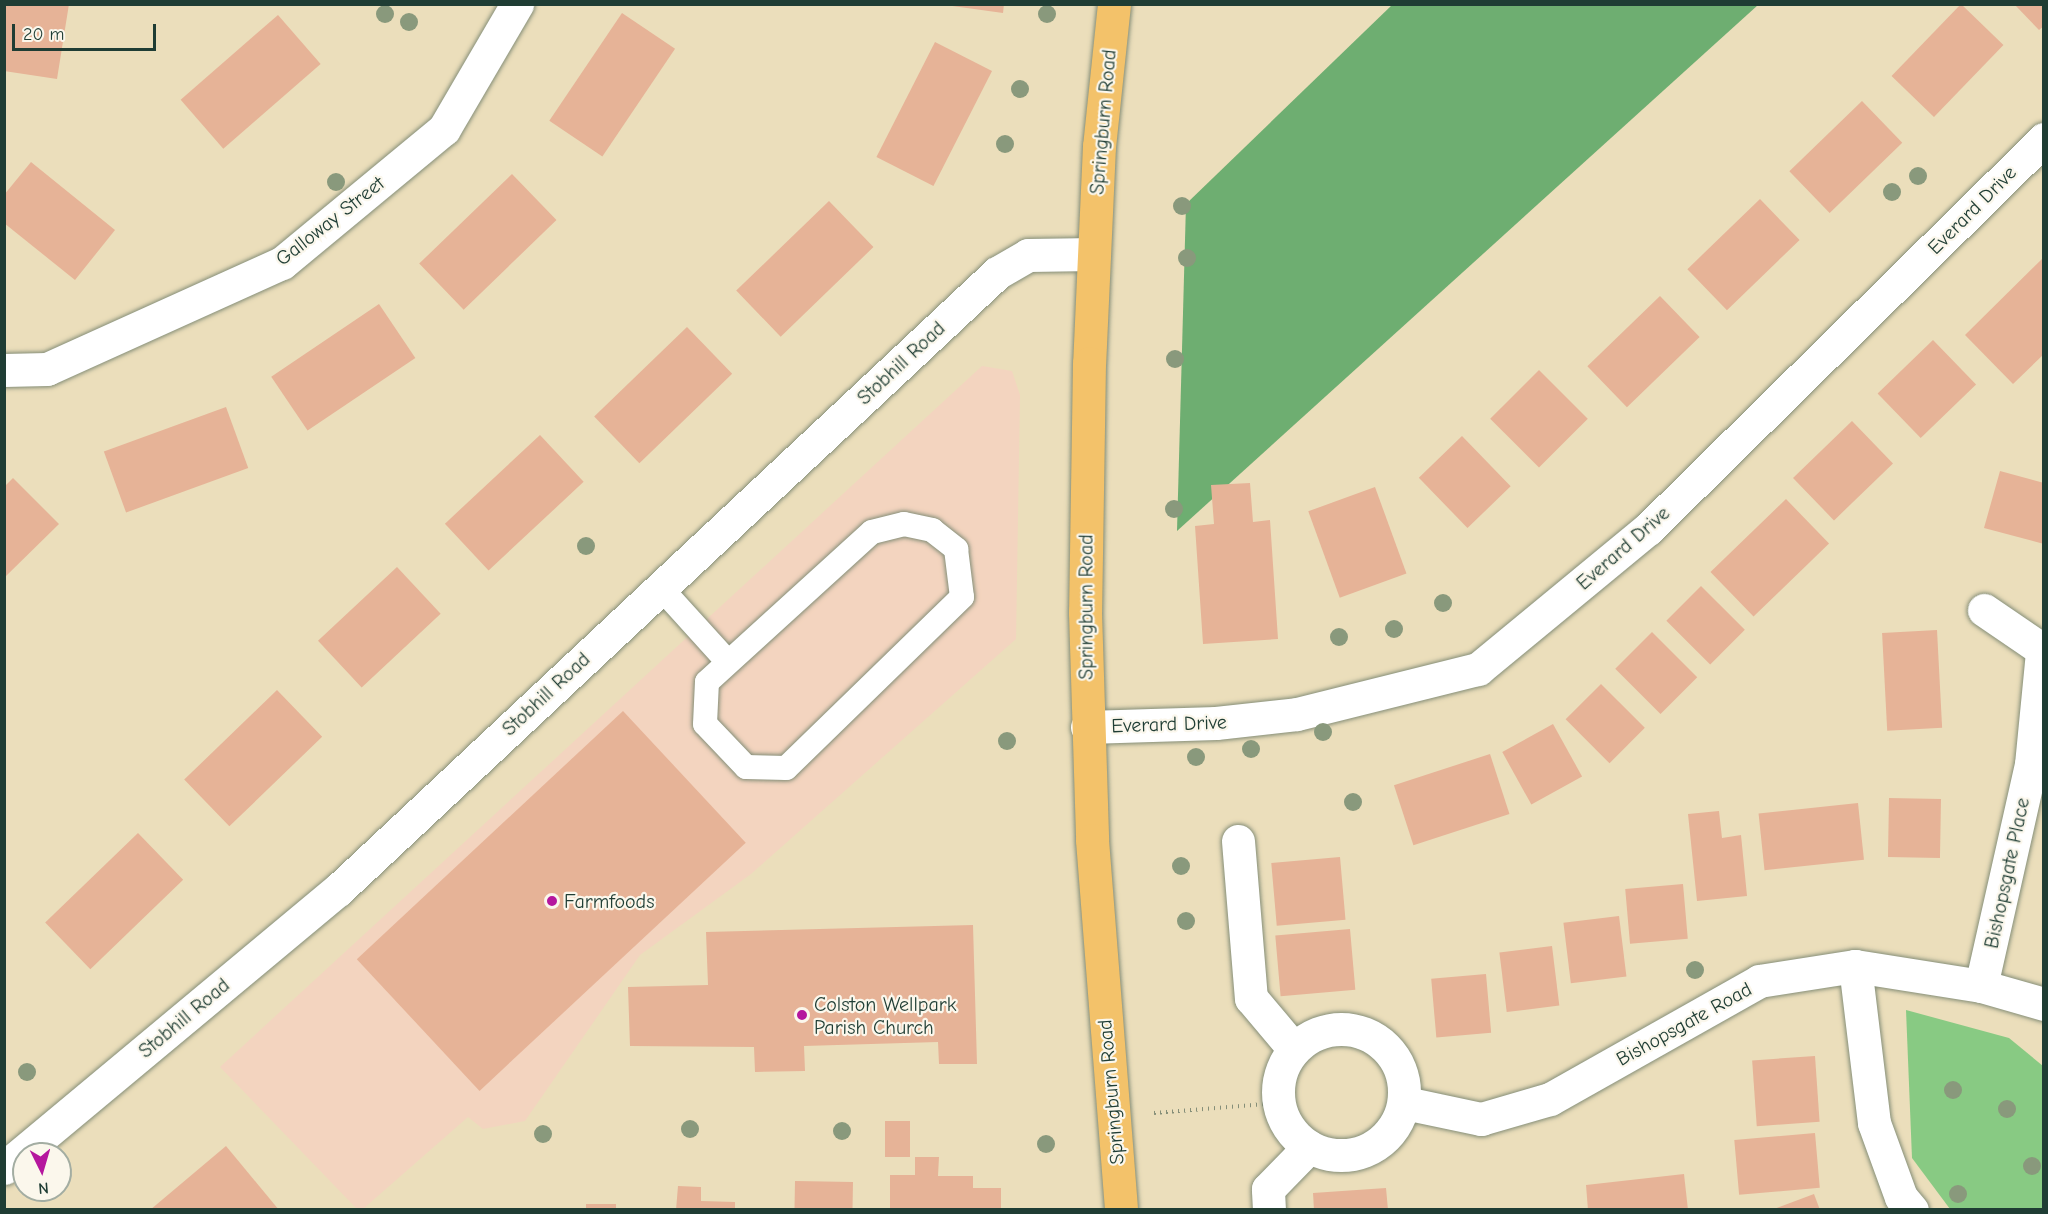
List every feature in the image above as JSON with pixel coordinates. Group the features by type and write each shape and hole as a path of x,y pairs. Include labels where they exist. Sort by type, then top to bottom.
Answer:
{"main road":[{"name":"Springburn Road","path":"1114,4 1099,146 1094,254 1086,476 1087,727 1121,1209"}],"street":[{"name":"Galloway Street","path":"4,370 47,369 282,263 444,129 517,4"},
{"name":"Everard Drive","path":"1087,727 1216,723 1297,714 1478,669 1648,529 2041,147"},
{"name":"Stobhill Road","path":"4,1168 338,890 660,587 1012,261 1045,253 1094,254"},
{"name":"Bishopsgate Place","path":"1981,986 2031,764 2043,651 1984,610"},
{"path":"1238,841 1251,998 1294,1049"},
{"name":"Bishopsgate Road","path":"1405,1103 1481,1119 1550,1100 1759,981 1855,966 1981,986 2043,1004"},
{"path":"1855,966 1874,1123 1901,1197 1912,1209"},
{"path":"1333,1029 1357,1030 1378,1040 1394,1054 1403,1074 1405,1103 1397,1124 1383,1141 1363,1152 1330,1155 1309,1147 1286,1124 1279,1103 1278,1081 1294,1049 1312,1034 1333,1029"},
{"path":"1269,1209 1268,1189 1309,1147"}],"lane":[{"path":"904,524 932,530 956,549 963,597 786,768 746,767 705,724 707,682 726,661 872,532 904,524"},
{"path":"660,587 726,661"}],"path":[{"path":"1113,1117 1279,1103"}],"shaded area":[{"path":"982,366 1012,371 1020,395 1016,639 751,874 640,955 525,1121 483,1129 468,1117 363,1209 357,1209 220,1067"}],"green space":[{"path":"1392,5 1758,5 1177,531 1186,204"},
{"path":"1906,1010 2009,1038 2043,1066 2043,1209 1950,1209 1912,1158"}],"building":[{"path":"4,4 69,4 57,79 4,71"},
{"path":"938,4 1004,4 1003,13"},
{"path":"1961,4 2003,45 1934,117 1892,76"},
{"path":"2014,4 2044,4 2044,26 2039,30"},
{"path":"622,13 675,49 602,157 549,121"},
{"path":"278,15 321,64 223,149 181,100"},
{"path":"935,42 992,71 933,186 876,157"},
{"path":"1862,101 1902,143 1830,213 1789,171"},
{"path":"31,162 115,230 75,280 4,223 4,195"},
{"path":"512,174 556,220 464,310 419,264"},
{"path":"1760,199 1800,240 1727,310 1687,269"},
{"path":"829,201 873,247 781,337 736,291"},
{"path":"2044,257 2044,354 2013,384 1965,335"},
{"path":"1660,296 1700,337 1627,407 1587,366"},
{"path":"379,304 415,358 308,431 271,377"},
{"path":"687,327 732,374 639,463 594,417"},
{"path":"1933,340 1976,385 1921,438 1878,393"},
{"path":"1539,370 1588,419 1539,468 1490,419"},
{"path":"226,407 248,468 126,513 104,451"},
{"path":"1852,421 1893,463 1834,520 1793,478"},
{"path":"540,435 584,482 489,570 445,524"},
{"path":"1462,436 1511,486 1467,528 1419,478"},
{"path":"2000,471 2044,483 2044,544 1984,528"},
{"path":"13,478 59,524 4,578 4,487"},
{"path":"1250,483 1253,522 1270,520 1278,639 1203,644 1195,526 1214,524 1211,485"},
{"path":"1375,487 1406,573 1340,598 1308,511"},
{"path":"1786,499 1829,544 1754,617 1710,572"},
{"path":"397,567 441,614 362,687 318,641"},
{"path":"1701,586 1745,630 1710,664 1666,621"},
{"path":"1937,630 1942,728 1887,731 1882,633"},
{"path":"1652,632 1697,677 1660,714 1615,669"},
{"path":"1601,684 1645,728 1609,763 1566,719"},
{"path":"277,690 322,737 229,826 184,780"},
{"name":"Farmfoods","path":"623,711 746,843 480,1091 357,959"},
{"path":"1553,724 1582,776 1531,805 1502,752"},
{"path":"1490,754 1509,814 1413,845 1394,785"},
{"path":"1889,798 1941,799 1940,858 1888,857"},
{"path":"1858,803 1864,860 1765,870 1759,813"},
{"path":"1719,811 1722,838 1741,835 1747,896 1697,901 1688,814"},
{"path":"138,833 183,880 90,969 45,923"},
{"path":"1340,857 1345,920 1277,926 1271,863"},
{"path":"1683,884 1688,939 1630,944 1625,889"},
{"path":"1619,916 1626,977 1571,983 1563,923"},
{"name":"Colston Wellpark Parish Church","path":"973,925 977,1064 939,1064 938,1042 804,1046 805,1071 755,1072 754,1047 630,1046 628,987 708,985 706,932"},
{"path":"1350,929 1355,990 1281,996 1275,936"},
{"path":"1552,946 1559,1006 1507,1012 1499,952"},
{"path":"1486,974 1491,1033 1436,1038 1431,979"},
{"path":"1815,1056 1820,1122 1757,1126 1752,1060"},
{"path":"885,1121 910,1121 910,1157 885,1157"},
{"path":"1815,1133 1820,1188 1739,1195 1734,1140"},
{"path":"226,1146 279,1210 150,1210"},
{"path":"915,1157 939,1157 938,1176 973,1176 973,1188 1001,1188 1001,1210 890,1210 890,1175 915,1175"},
{"path":"1684,1174 1688,1210 1588,1210 1586,1185"},
{"path":"795,1181 853,1182 853,1210 794,1210"},
{"path":"678,1186 701,1187 701,1201 735,1202 735,1210 676,1210"},
{"path":"1386,1188 1388,1210 1314,1210 1313,1193"},
{"path":"1814,1194 1820,1210 1774,1210 1774,1209"},
{"path":"586,1204 616,1204 616,1210 586,1210"}],"place":[{"name":"Farmfoods","path":"552,901"},
{"name":"Colston Wellpark Parish Church","path":"802,1015"}]}
